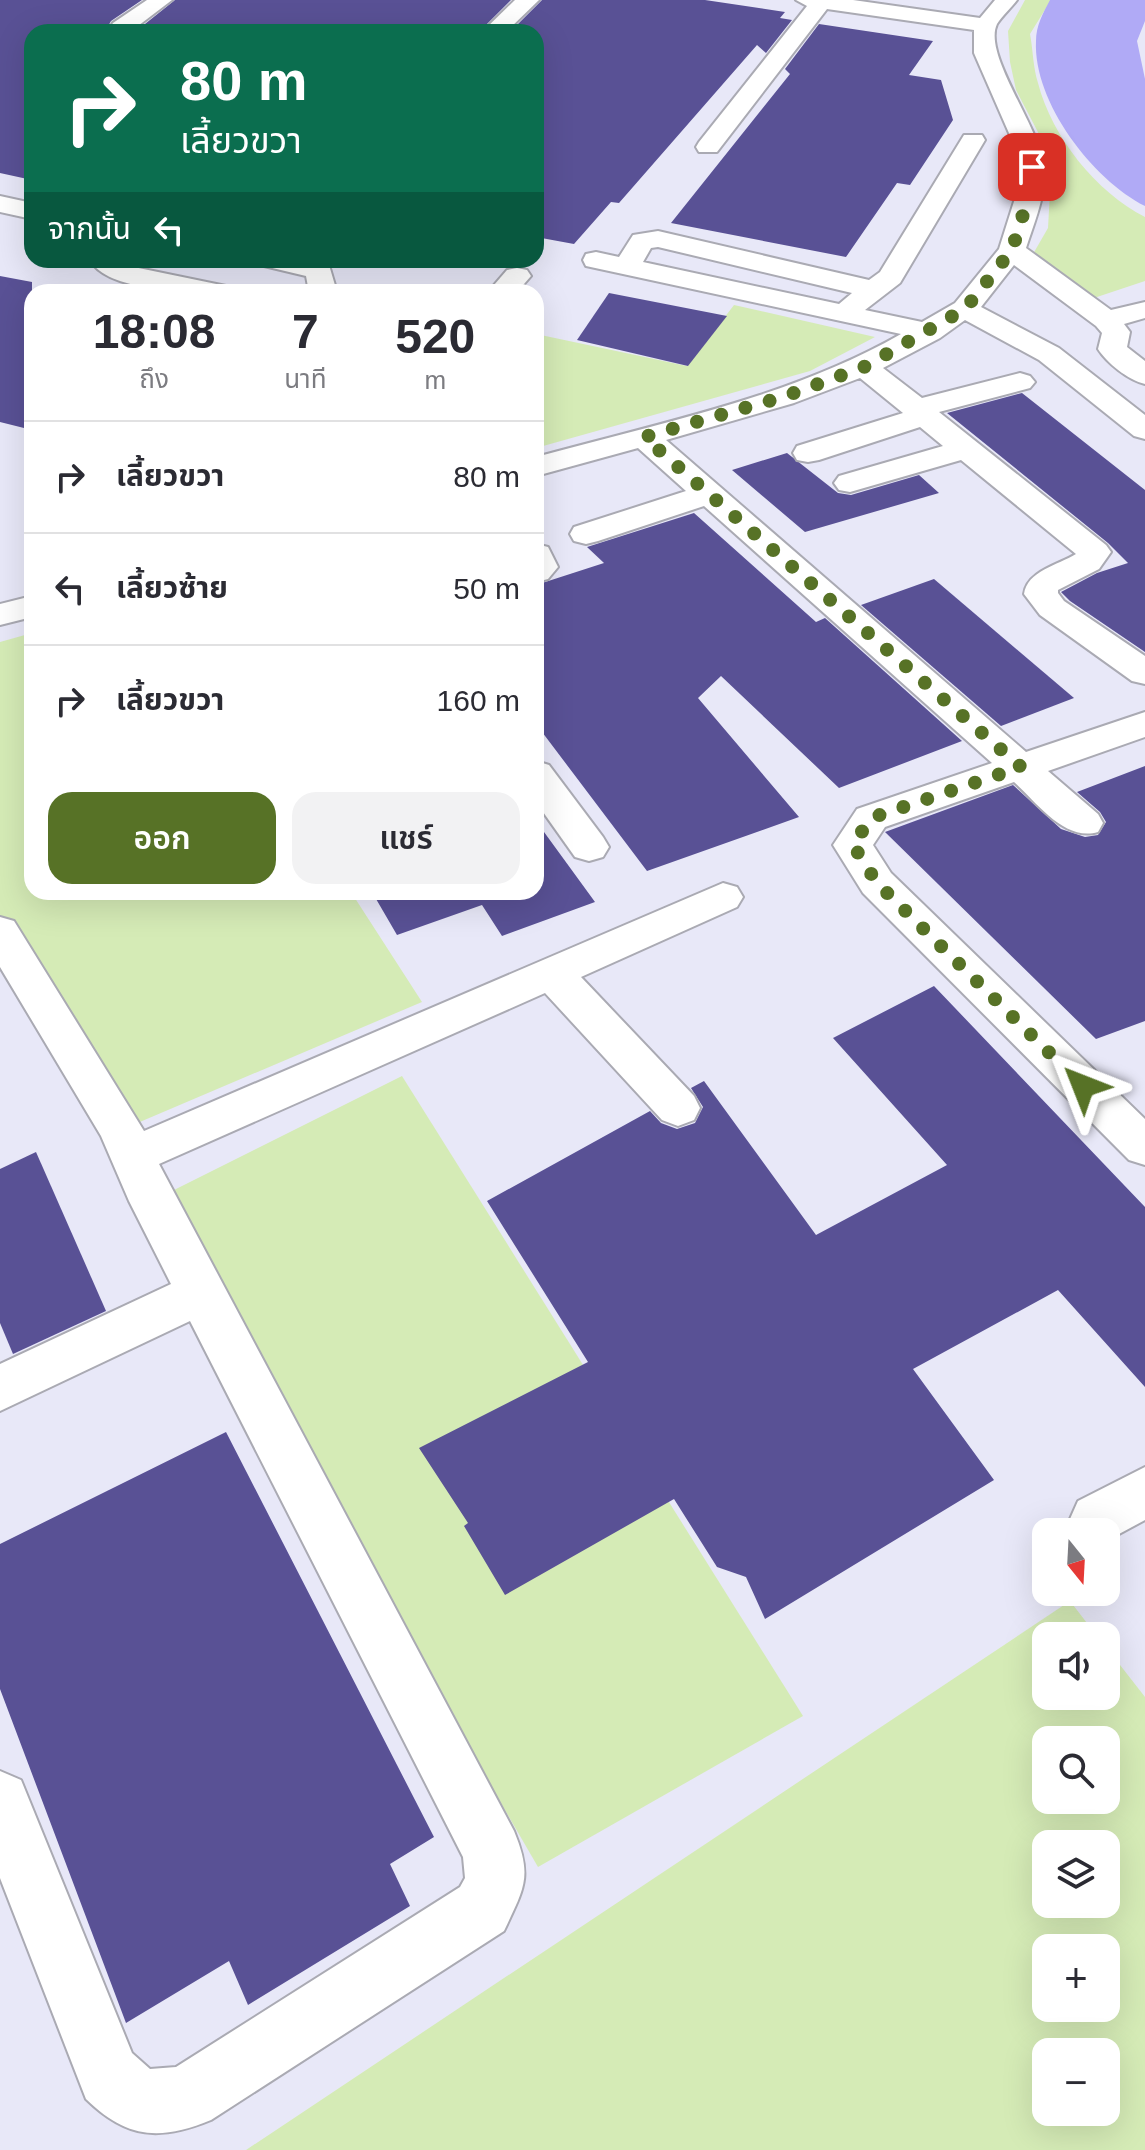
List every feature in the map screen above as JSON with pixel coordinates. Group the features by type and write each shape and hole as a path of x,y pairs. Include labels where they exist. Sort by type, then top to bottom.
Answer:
{"street":[{"path":"127,24 161,0"},
{"path":"502,24 528,0"},
{"path":"544,465 783,397 864,367 930,332 965,309 1012,250 1030,192 1032,167 985,53 985,25 1006,0"},
{"path":"708,147 815,1 985,25"},
{"path":"843,314 890,277 973,140"},
{"path":"0,204 24,209"},
{"path":"626,267 642,241 658,239 872,289"},
{"path":"1012,250 1106,320 1116,332 1112,349 1145,375"},
{"path":"596,260 930,332"},
{"path":"109,268 178,284"},
{"path":"307,268 319,271 321,284"},
{"path":"965,309 1049,354 1145,430"},
{"path":"1106,320 1145,310"},
{"path":"864,367 1094,552 1087,562 1042,585 1041,594 1052,608 1145,673"},
{"path":"808,453 920,412 1020,382"},
{"path":"644,437 1084,823"},
{"path":"850,483 965,449"},
{"path":"586,534 709,494"},
{"path":"0,615 24,608"},
{"path":"1145,724 871,818 853,845 877,883 1145,1147"},
{"path":"544,785 589,847"},
{"path":"132,1156 723,897"},
{"path":"0,932 121,1130 200,1293 493,1852 496,1881 482,1909 432,1942 188,2097 152,2105 129,2097 109,2076 0,1801"},
{"path":"551,972 678,1108"},
{"path":"0,1388 200,1293"},
{"path":"1099,1518 1145,1492"}],"shaded area":[{"path":"0,0 1145,0 1145,2150 0,2150"},
{"path":"1050,0 1145,0 1145,21 1137,41 1145,79 1145,206 1106,178 1070,137 1055,113 1044,89 1036,41 1042,15"}],"green space":[{"path":"1025,0 1051,0 1030,34 1036,77 1065,143 1093,178 1145,217 1145,281 1094,298 1033,254 1048,228 1051,174 1041,138 1016,90 1010,62 1008,31"},
{"path":"734,305 875,337 810,371 544,446 544,336 687,366"},
{"path":"24,635 24,900 356,900 422,1002 121,1130 0,932 0,642"},
{"path":"402,1076 803,1716 538,1867 152,1201"},
{"path":"1062,1606 1074,1606 1086,1622 1038,1622"},
{"path":"1032,1626 1032,1710 1120,1710 1120,1665 1145,1697 1145,2150 246,2150"}],"building":[{"path":"0,0 142,0 109,24 24,24 24,178 0,173"},
{"path":"175,0 511,0 487,24 145,24"},
{"path":"542,0 705,0 785,12 780,18 792,20 766,53 757,45 619,203 611,202 574,244 544,238 544,24 518,24"},
{"path":"819,24 933,41 909,75 941,80 953,120 910,185 897,183 846,257 671,223 790,74 785,69"},
{"path":"0,276 32,284 24,284 24,428 0,422"},
{"path":"609,293 727,316 688,366 577,340"},
{"path":"1022,393 1145,490 1145,652 1061,592 1097,573 1128,563 1108,543 947,413"},
{"path":"787,453 838,493 851,495 919,475 939,493 805,532 732,470"},
{"path":"694,513 816,622 825,618 962,741 839,788 721,676 698,698 799,817 647,871 544,735 544,582 604,563 587,547"},
{"path":"934,579 1074,698 1001,726 861,605"},
{"path":"1145,766 1145,1021 1096,1039 885,832 1013,785 1061,829 1085,837 1098,835 1106,822 1100,812 1077,792"},
{"path":"544,832 595,902 502,936 482,905 397,935 377,900 544,900"},
{"path":"934,986 1145,1207 1145,1387 1058,1290 913,1369 994,1480 765,1619 746,1577 717,1567 674,1499 505,1595 464,1526 468,1523 419,1448 588,1362 487,1201 650,1111 661,1123 677,1129 695,1123 703,1107 691,1088 704,1081 816,1235 947,1165 833,1038"},
{"path":"36,1152 106,1311 13,1354 0,1323 0,1169"},
{"path":"226,1432 434,1837 390,1864 410,1906 248,2005 229,1961 126,2023 0,1689 0,1544"}],"route":[{"path":"1032,167 1030,192 1012,250 965,309 930,332 864,367 783,397 644,437 1021,767 871,818 853,845 877,883 1083,1086"}]}
